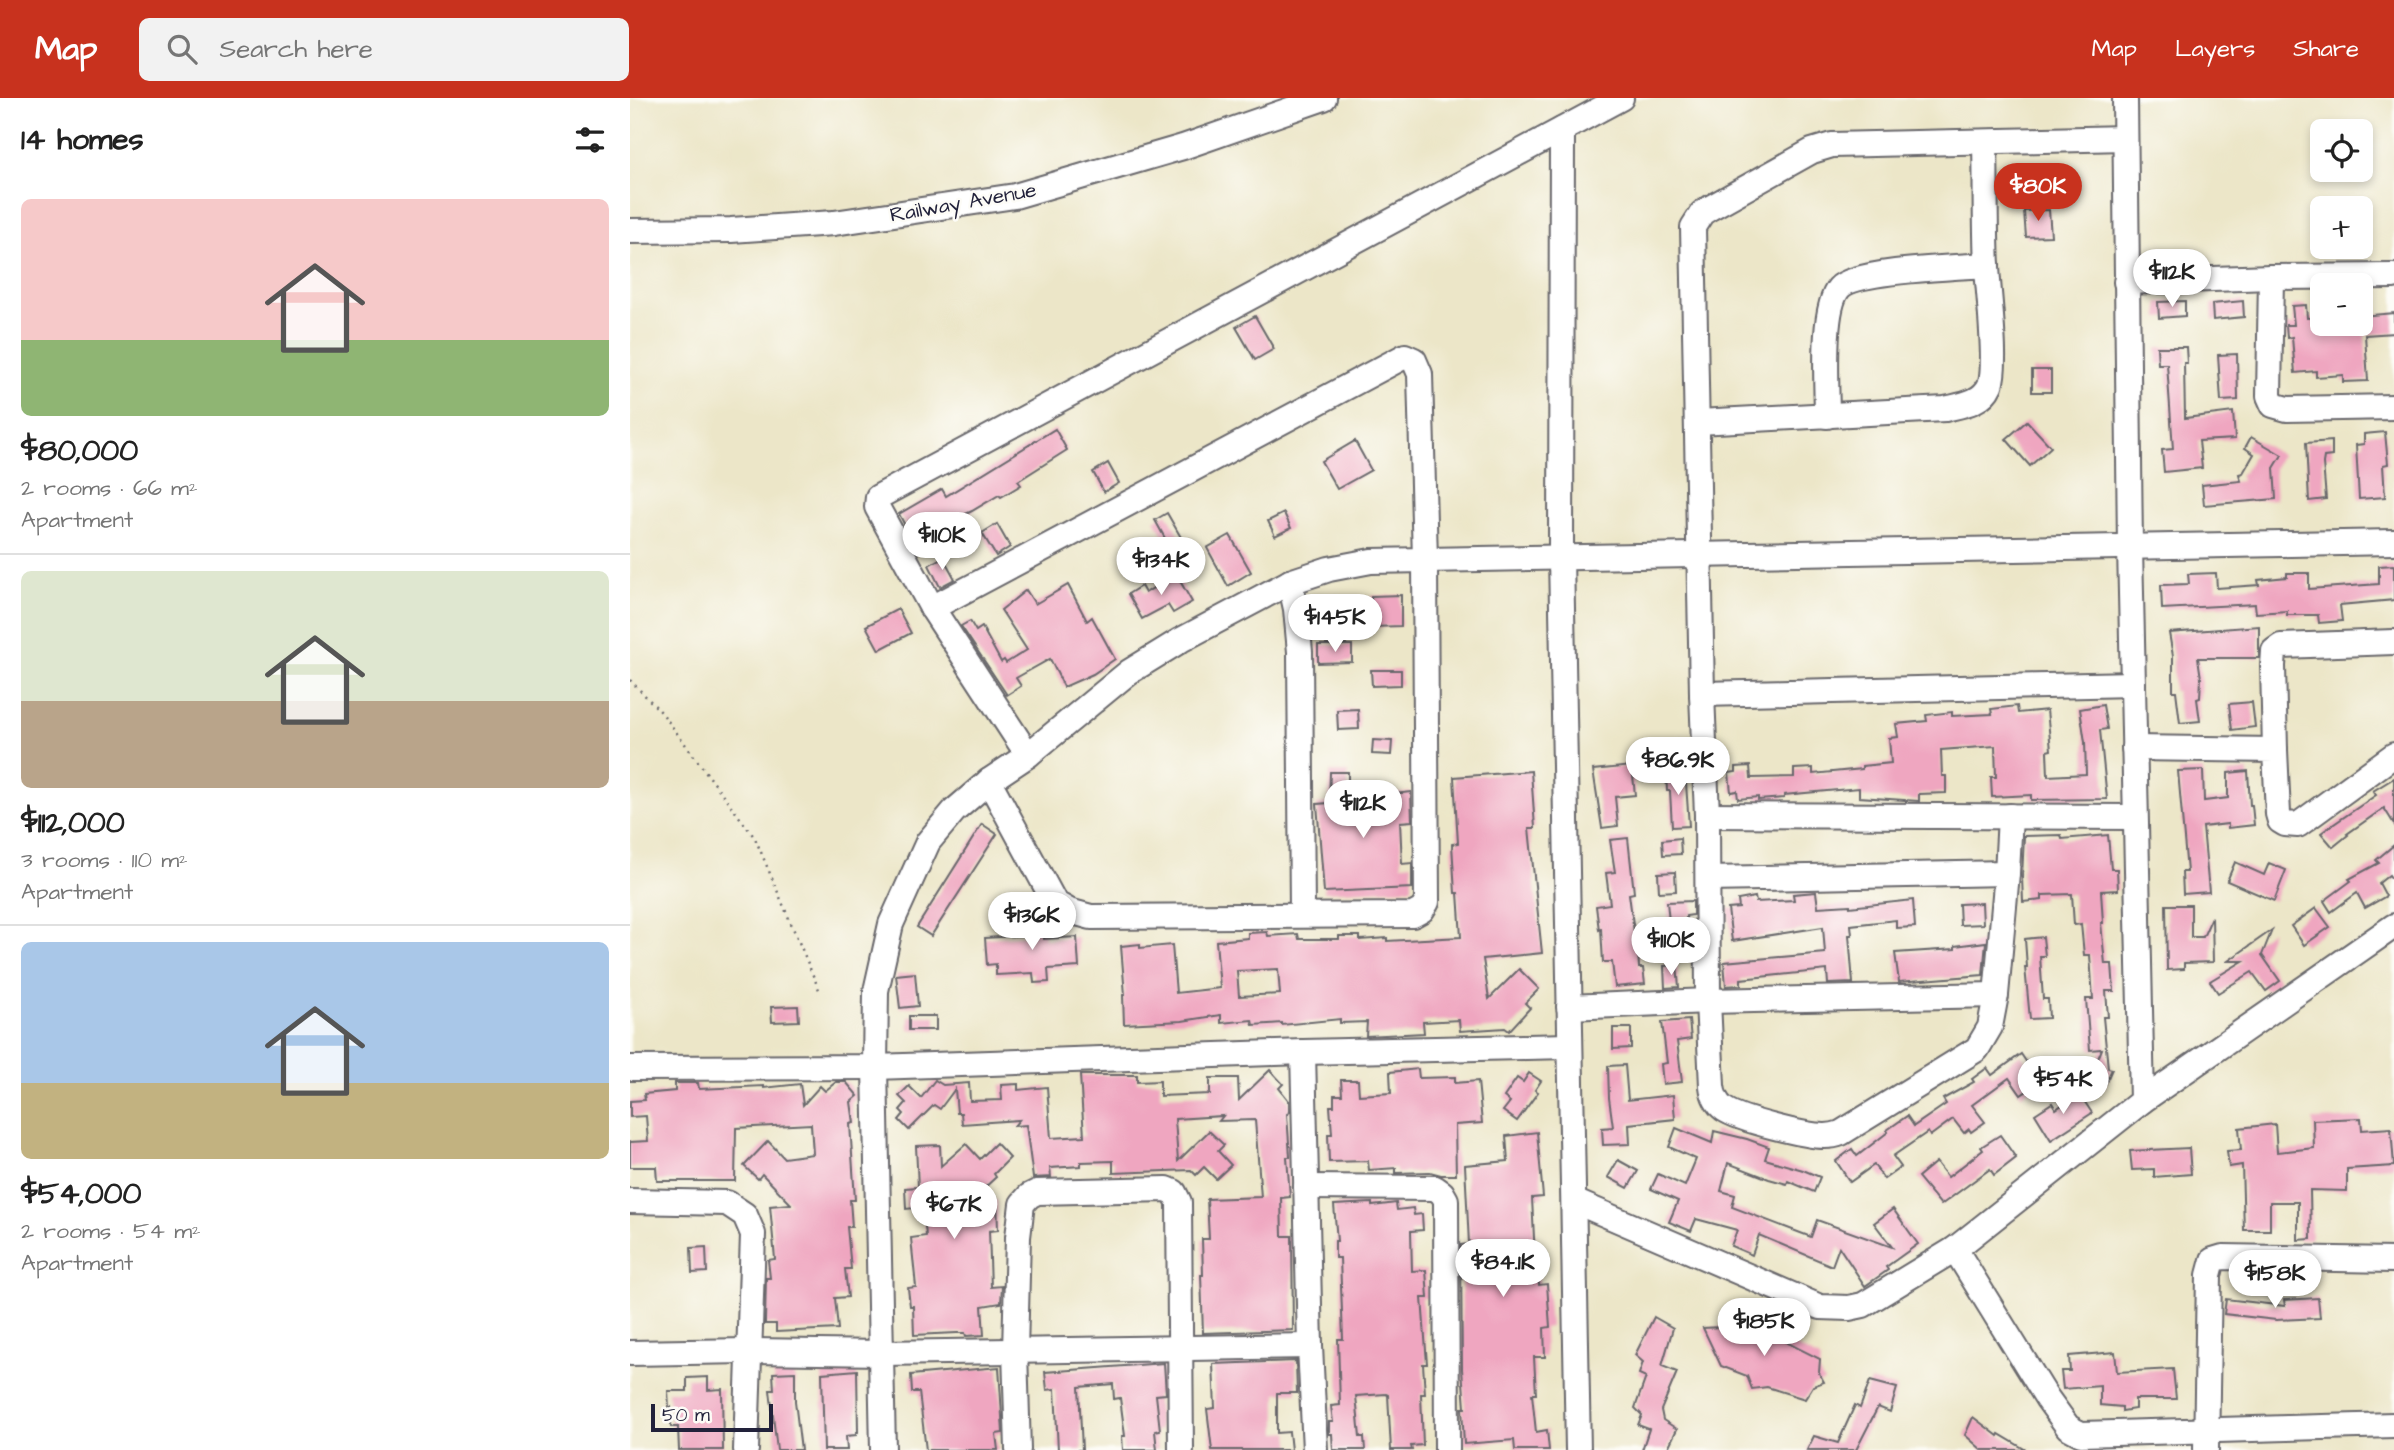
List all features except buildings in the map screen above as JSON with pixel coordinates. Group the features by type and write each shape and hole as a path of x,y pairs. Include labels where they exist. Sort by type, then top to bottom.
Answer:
{"street":[{"name":"Railway Avenue","path":"630,231 731,230 834,223 1015,196 1184,147 1324,98"},
{"path":"1028,755 932,608 877,507 878,496 1621,98"},
{"path":"2125,98 2130,547 2142,1101"},
{"path":"1562,130 1561,556 1578,1450"},
{"path":"2010,816 1996,995 1990,1027 1977,1049 1841,1133 1823,1136 1772,1126 1734,1114 1718,1104 1712,1086 1708,1001 1707,815 1702,694 1693,227 1702,213 1812,151 1832,145 2125,138"},
{"path":"1698,422 1945,409 1968,404 1982,396 1990,384 1993,367 1987,265 1985,142"},
{"path":"1827,416 1827,333 1831,310 1840,287 1871,275 1987,265"},
{"path":"2126,282 2394,276"},
{"path":"2271,277 2269,396 2273,405 2287,409 2394,407"},
{"path":"932,608 1405,356 1415,360 1420,374 1425,560 1427,902 1422,911 1413,915 1091,917 1069,911 1055,903 989,781"},
{"path":"883,1450 875,1067 876,991 891,924 928,842 954,811 989,781 1028,755 1129,672 1181,640 1290,582 1329,569 1371,561 2394,542"},
{"path":"1290,582 1296,609 1300,652 1302,914"},
{"path":"2394,642 2281,646 2274,652 2275,750 2280,821 2298,825 2394,755"},
{"path":"1702,694 2133,684"},
{"path":"2134,748 2275,750"},
{"path":"1707,815 2135,817"},
{"path":"1708,879 2007,873"},
{"path":"1573,1201 1820,1307 1849,1308 1863,1305 1955,1248 2142,1101 2394,926"},
{"path":"1569,1007 1996,995"},
{"path":"630,1068 875,1067 1569,1046"},
{"path":"1303,1052 1315,1450"},
{"path":"1306,1187 1435,1188 1446,1200 1447,1450"},
{"path":"1018,1450 1015,1351 1018,1237 1022,1204 1037,1192 1167,1189 1174,1192 1179,1202 1181,1450"},
{"path":"630,1201 727,1203 745,1215 753,1234 747,1351 746,1450"},
{"path":"1955,1248 2048,1398 2080,1442 2330,1438 2394,1425"},
{"path":"2206,1440 2209,1275 2213,1260 2223,1257 2394,1260"},
{"path":"630,1353 882,1353 1310,1346"}],"path":[{"path":"630,680 662,713 755,838 820,992"}]}
